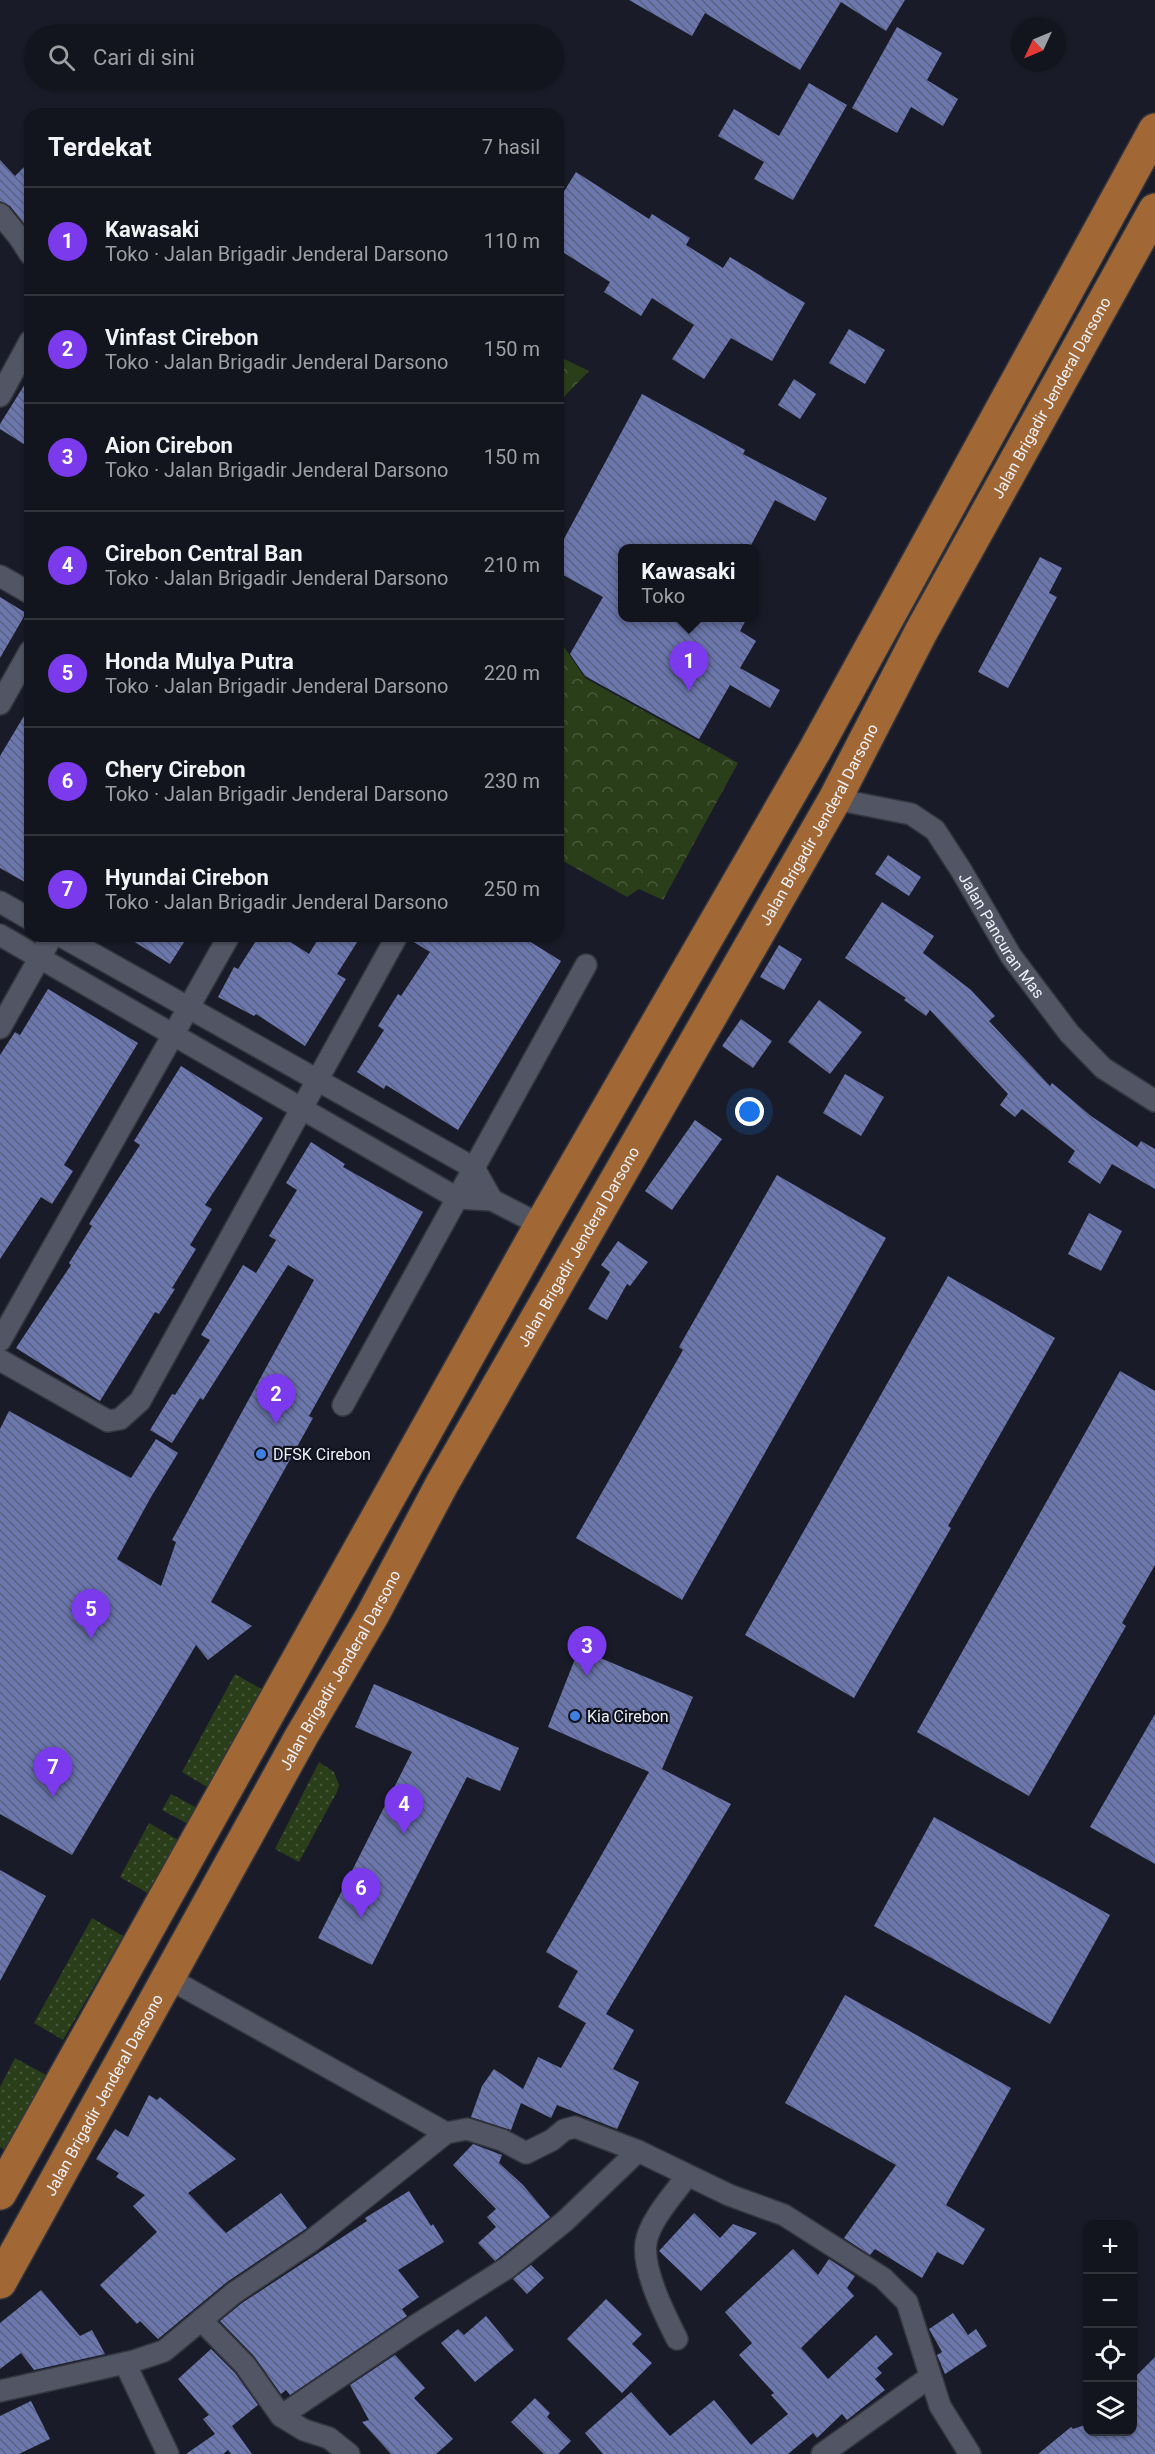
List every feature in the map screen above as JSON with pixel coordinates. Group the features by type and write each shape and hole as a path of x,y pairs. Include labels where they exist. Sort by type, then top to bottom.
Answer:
{"highway":[{"path":"0,2193 541,1225 815,750 1155,130"},
{"name":"Jalan Brigadir Jenderal Darsono","path":"2,2274 301,1737 372,1616 442,1484 836,799 921,632 1155,210"},
{"path":"1021,376 1053,393"}],"street":[{"path":"0,214 24,245"},
{"path":"0,396 24,352"},
{"path":"0,576 24,590"},
{"path":"0,704 24,662"},
{"name":"Jalan Pancuran Mas","path":"836,799 911,814 935,830 1011,956 1069,1033 1103,1068 1155,1101"},
{"path":"0,902 24,916"},
{"path":"0,935 457,1198 492,1200 541,1225"},
{"path":"0,1028 48,942"},
{"path":"72,942 474,1168 492,1200"},
{"path":"0,1341 226,942"},
{"path":"0,1360 108,1421 120,1419 140,1401 394,942"},
{"path":"343,1405 586,965"},
{"path":"168,1978 447,2133"},
{"path":"0,2391 149,2358 164,2351 234,2293 311,2241 447,2133 467,2129 502,2140 526,2153 552,2140 564,2130 575,2127 670,2165 687,2176 729,2195 784,2215 884,2278 907,2302 940,2406 970,2454"},
{"path":"281,2416 415,2326 507,2268 565,2221 638,2151"},
{"path":"677,2339 654,2286 647,2263 646,2243 652,2226 687,2176"},
{"path":"201,2320 244,2366 281,2416 304,2430 329,2438 349,2454"},
{"path":"125,2363 168,2454"},
{"path":"822,2454 930,2377"}],"green space":[{"path":"564,359 589,371 564,397"},
{"path":"564,647 585,678 738,763 663,900 639,889 627,897 564,861"},
{"path":"235,1674 263,1690 207,1787 182,1772"},
{"path":"319,1762 334,1772 339,1785 299,1862 275,1849"},
{"path":"171,1794 197,1808 188,1824 162,1810"},
{"path":"149,1823 180,1841 149,1894 120,1877"},
{"path":"92,1918 123,1936 63,2040 34,2023"},
{"path":"15,2058 46,2075 6,2151 0,2147 0,2087"}],"building":[{"path":"629,0 905,0 886,31 841,2 800,70 705,13 692,36"},
{"path":"897,27 942,53 927,80 958,99 943,126 911,107 897,133 852,108"},
{"path":"809,83 847,105 793,200 754,179 764,162 718,136 734,109 779,136"},
{"path":"0,160 15,176 24,167 24,224 10,206 0,201"},
{"path":"576,172 649,219 652,214 690,238 686,245 723,268 730,257 805,303 772,361 731,338 704,379 672,359 694,325 652,298 641,316 604,292 610,282 564,253 564,191"},
{"path":"849,329 885,350 865,384 829,363"},
{"path":"794,379 816,394 800,419 778,405"},
{"path":"24,386 24,444 0,429 0,424"},
{"path":"642,394 745,450 743,454 827,498 815,521 775,500 752,544 618,544 618,622 745,622 740,631 756,641 740,668 780,690 770,708 730,685 699,739 585,676 570,654 603,597 564,575 564,539"},
{"path":"1040,557 1062,568 1049,593 1057,597 1008,688 978,672"},
{"path":"0,597 24,612 24,616 0,658"},
{"path":"24,716 24,882 0,868 0,756"},
{"path":"888,855 921,877 909,896 875,874"},
{"path":"882,902 934,936 923,953 971,990 995,1016 989,1021 1050,1086 1052,1083 1091,1116 1137,1147 1141,1141 1155,1149 1155,1189 1112,1164 1100,1184 1068,1162 1075,1151 1022,1109 1015,1117 1000,1105 1008,1094 930,1010 926,1016 904,1000 906,998 845,958"},
{"path":"135,942 184,942 170,964"},
{"path":"255,942 290,942 309,954 316,942 357,942 337,974 346,979 305,1046 256,1014 254,1016 218,997 234,967 238,969"},
{"path":"414,942 531,942 561,961 458,1130 386,1085 384,1089 357,1072 384,1030 378,1026 398,994 401,996 430,952"},
{"path":"779,945 802,959 784,990 760,977"},
{"path":"48,989 138,1043 64,1165 73,1171 52,1204 41,1197 0,1259 0,1055 15,1032 20,1035"},
{"path":"819,1000 862,1032 830,1074 788,1042"},
{"path":"741,1019 772,1041 753,1068 722,1046"},
{"path":"181,1066 263,1118 205,1205 212,1209 190,1245 196,1249 172,1288 175,1289 159,1314 155,1312 100,1401 16,1348 71,1265 69,1263 92,1226 89,1224 140,1145 134,1141"},
{"path":"845,1074 884,1097 861,1136 823,1113"},
{"path":"695,1120 722,1139 672,1210 645,1191"},
{"path":"311,1142 345,1164 343,1167 423,1212 309,1416 313,1418 211,1602 252,1626 208,1660 196,1645 72,1855 0,1814 0,1429 9,1411 131,1478 156,1439 178,1453 117,1559 161,1586 176,1542 172,1540 314,1280 288,1265 203,1400 200,1398 172,1443 150,1430 210,1340 201,1335 243,1265 256,1273 276,1240 269,1236 297,1190 286,1183"},
{"path":"777,1175 886,1238 682,1600 576,1538 683,1350 679,1347"},
{"path":"1089,1213 1122,1231 1101,1271 1068,1254"},
{"path":"618,1241 648,1262 630,1286 627,1284 607,1320 588,1309 610,1272 601,1265"},
{"path":"948,1276 1055,1338 948,1526 951,1528 854,1698 745,1635"},
{"path":"1120,1371 1155,1391 1155,1565 1122,1623 1126,1626 1029,1796 917,1732"},
{"path":"579,1649 693,1697 662,1769 731,1804 606,2014 634,2030 613,2069 639,2082 617,2129 557,2105 551,2118 521,2103 511,2130 471,2117 482,2086 494,2069 523,2089 538,2057 561,2068 586,2023 558,2007 578,1971 546,1952 649,1772 548,1727"},
{"path":"374,1684 519,1748 500,1791 467,1777 372,1965 318,1938 412,1752 355,1727"},
{"path":"1155,1714 1155,1864 1090,1827"},
{"path":"934,1817 1110,1915 1050,2024 874,1926"},
{"path":"0,1870 46,1896 0,1981"},
{"path":"845,1995 1011,2088 946,2205 985,2229 963,2265 937,2252 922,2278 875,2249 870,2255 844,2238 896,2165 785,2103"},
{"path":"149,2095 157,2100 160,2097 236,2159 188,2193 226,2233 281,2193 307,2228 227,2282 158,2339 140,2321 137,2324 100,2285 157,2232 133,2206 145,2195 116,2177 119,2173 96,2159 115,2129 128,2137"},
{"path":"473,2144 502,2155 499,2163 523,2185 550,2217 495,2261 478,2243 496,2227 487,2217 496,2209 453,2165"},
{"path":"409,2191 444,2242 398,2270 419,2297 402,2309 407,2316 290,2395 286,2390 281,2394 254,2356 220,2321 242,2303 367,2221 365,2218"},
{"path":"694,2213 720,2238 733,2224 757,2233 701,2291 659,2251"},
{"path":"793,2249 818,2275 829,2259 855,2276 847,2288 854,2296 801,2348 828,2379 876,2335 893,2354 877,2368 882,2373 875,2379 885,2390 847,2420 842,2414 817,2438 813,2433 788,2454 603,2454 585,2433 631,2392 670,2436 714,2400 751,2445 788,2414 771,2395 774,2393 739,2355 752,2343 725,2312"},
{"path":"531,2265 544,2278 527,2294 513,2279"},
{"path":"41,2290 80,2336 92,2330 105,2354 34,2370 21,2353 0,2369 0,2323"},
{"path":"606,2299 642,2334 632,2344 652,2363 622,2393 567,2339"},
{"path":"953,2313 968,2335 976,2329 987,2346 945,2374 937,2355 942,2352 929,2329"},
{"path":"486,2316 514,2350 475,2382 441,2343 458,2329 464,2335"},
{"path":"211,2349 235,2373 258,2405 232,2426 252,2454 231,2454 228,2450 223,2454 186,2454 215,2434 203,2419 209,2415 178,2379"},
{"path":"395,2355 425,2388 414,2398 453,2439 436,2454 391,2454 362,2422 369,2420 350,2385"},
{"path":"1155,2357 1155,2454 1038,2454 1071,2427 1073,2429 1083,2426 1083,2436 1137,2436 1137,2375"},
{"path":"535,2398 550,2413 547,2417 571,2441 558,2454 544,2454 511,2422"},
{"path":"31,2401 50,2439 19,2454 0,2454 0,2416"}],"place":[{"name":"Kawasaki","path":"689,691"},
{"name":"Vinfast Cirebon","path":"276,1424"},
{"name":"DFSK Cirebon","path":"261,1454"},
{"name":"Honda Mulya Putra","path":"91,1639"},
{"name":"Aion Cirebon","path":"587,1676"},
{"name":"Kia Cirebon","path":"575,1716"},
{"name":"Hyundai Cirebon","path":"53,1797"},
{"name":"Cirebon Central Ban","path":"404,1834"},
{"name":"Chery Cirebon","path":"361,1918"}]}
